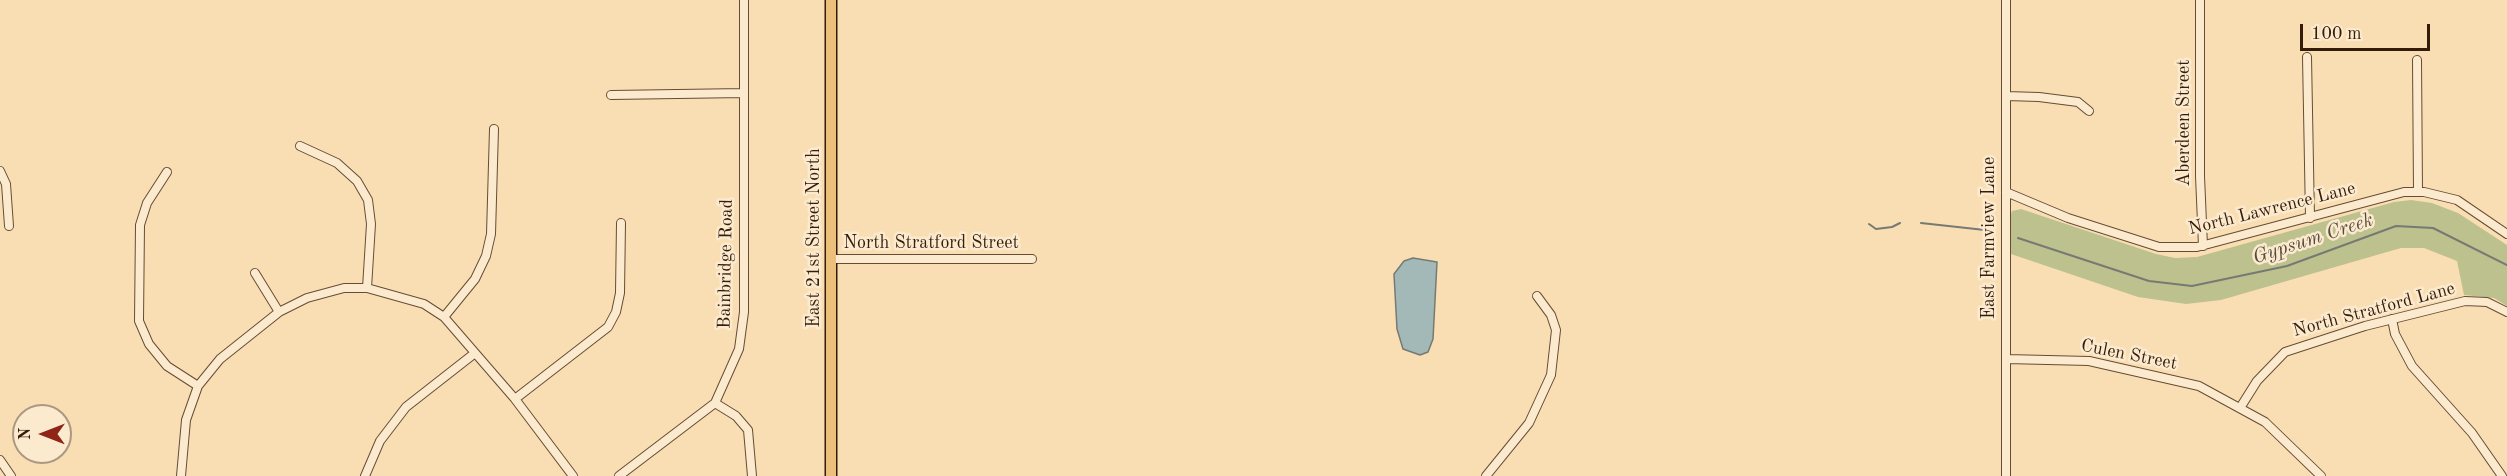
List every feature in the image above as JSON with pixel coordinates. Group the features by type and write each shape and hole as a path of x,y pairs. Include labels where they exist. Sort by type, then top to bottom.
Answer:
{"main road":[{"name":"East 21st Street North","path":"831,0 831,476"}],"street":[{"name":"Bainbridge Road","path":"619,476 715,403 739,349 744,312 744,0"},
{"name":"East Farmview Lane","path":"2006,0 2006,476"},
{"name":"Aberdeen Street","path":"2200,0 2200,176 2203,246"},
{"path":"2307,57 2310,218"},
{"path":"2417,60 2418,192"},
{"path":"611,95 744,93"},
{"path":"2006,96 2078,102 2089,111"},
{"path":"444,317 474,279 486,256 491,234 494,129"},
{"path":"300,146 337,163 357,181 368,200 371,224 367,288"},
{"path":"0,171 6,184 9,226"},
{"path":"167,172 147,203 140,225 139,321 149,344 167,366 198,386"},
{"name":"North Lawrence Lane","path":"2006,192 2068,218 2159,247 2203,246 2404,192 2418,192 2457,200 2507,234"},
{"path":"515,399 608,327 616,312 620,293 621,223"},
{"name":"North Stratford Street","path":"831,259 1032,259"},
{"path":"255,273 279,312"},
{"path":"182,476 186,420 198,386 220,359 279,312 307,298 344,288 367,288 424,304 444,317 515,399 573,476"},
{"path":"1486,476 1529,423 1551,375 1556,330 1551,315 1537,296"},
{"name":"North Stratford Lane","path":"2240,408 2257,381 2285,352 2392,319 2465,301 2487,302 2507,312"},
{"path":"2392,319 2395,334 2412,366 2472,433 2502,476"},
{"path":"365,476 380,441 406,407 475,353"},
{"name":"Culen Street","path":"2006,359 2089,361 2199,386 2265,422 2321,476"},
{"path":"715,403 736,416 748,430 752,476"},
{"path":"0,460 11,476"}],"green space":[{"path":"2411,200 2432,203 2458,213 2507,245 2507,306 2494,298 2464,295 2457,261 2424,248 2401,248 2221,300 2186,304 2138,297 2011,254 2010,217 2012,211 2021,209 2156,254 2175,258 2197,257 2394,202"}],"water":[{"path":"1413,258 1437,262 1433,339 1428,352 1420,355 1403,349 1397,329 1394,274 1404,261"}],"waterway":[{"name":"Gypsum Creek","path":"1869,224 1876,229 1892,227 1900,223"},
{"name":"Gypsum Creek","path":"1921,223 1994,231"},
{"name":"Gypsum Creek","path":"2018,238 2149,281 2192,286 2287,266 2396,226 2433,228 2507,265"}]}
